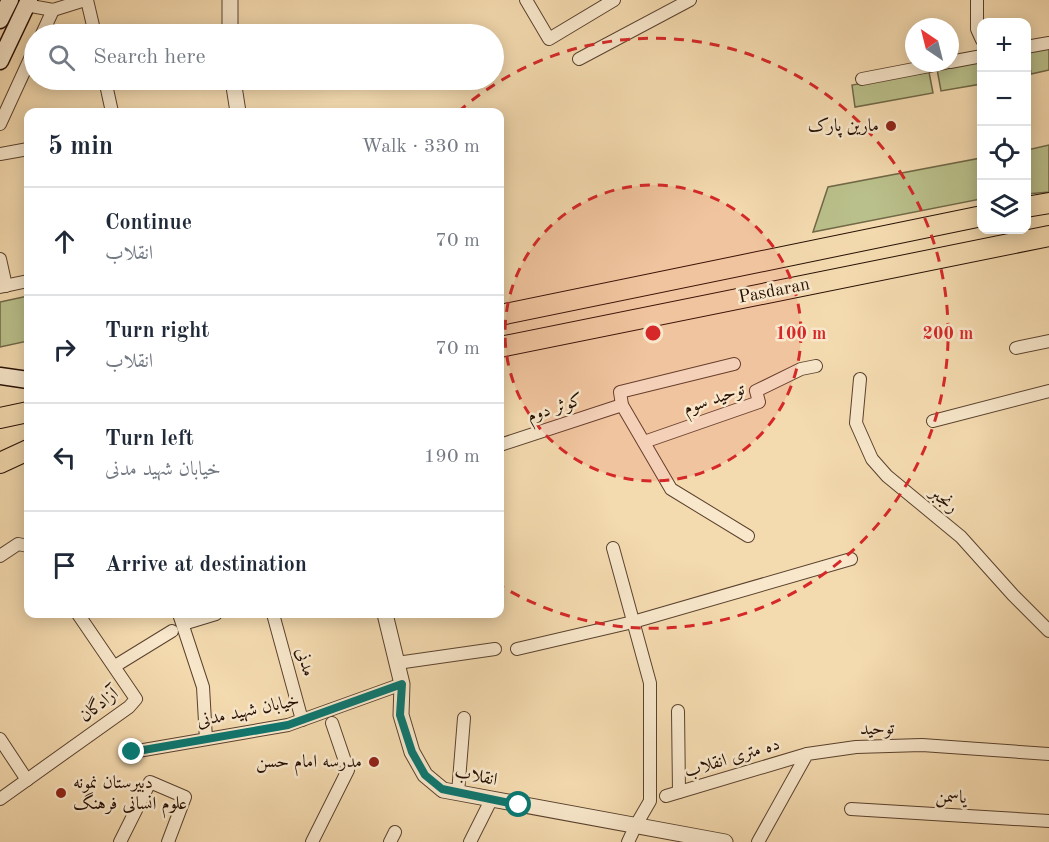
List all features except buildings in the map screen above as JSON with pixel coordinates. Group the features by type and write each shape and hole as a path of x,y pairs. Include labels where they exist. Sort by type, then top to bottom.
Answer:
{"highway":[{"path":"1031,206 1049,202"},
{"name":"Pasdaran","path":"504,314 977,217"},
{"name":"Pasdaran","path":"504,346 1049,236"},
{"path":"0,418 24,413"},
{"path":"0,450 24,445"},
{"path":"0,463 24,452"}],"main road":[{"path":"0,20 22,2"},
{"path":"0,61 22,2"},
{"path":"0,376 24,379"}],"street":[{"path":"22,2 53,10 86,0 92,24"},
{"path":"230,0 230,24"},
{"path":"526,0 549,39 614,0"},
{"path":"579,60 690,0"},
{"path":"977,0 978,18"},
{"path":"47,24 53,10"},
{"path":"1031,46 1049,43"},
{"path":"959,60 977,57"},
{"path":"862,79 905,71"},
{"path":"0,124 24,72"},
{"path":"107,90 111,108"},
{"path":"234,90 237,108"},
{"path":"0,154 24,150"},
{"path":"0,260 3,286 24,282"},
{"path":"1016,348 1049,341"},
{"path":"734,364 620,392 622,405 671,489 748,536"},
{"name":"توحید سوم","path":"644,442 759,402 756,391 801,369 816,366"},
{"name":"رنجبر","path":"860,379 856,423 872,459 887,476 961,537 1013,595 1049,630"},
{"path":"933,421 1049,391"},
{"name":"کوثر دوم","path":"504,445 622,405"},
{"path":"0,556 18,543 24,545"},
{"path":"613,548 650,682 650,801 628,842"},
{"path":"517,649 633,622 851,559"},
{"name":"آزادگان","path":"0,799 129,707 136,699 81,618"},
{"path":"115,666 178,623 199,618"},
{"name":"مدنی","path":"274,618 302,720"},
{"name":"انقلاب","path":"386,618 402,684 400,715 412,752 425,775 442,789 705,840 726,842"},
{"path":"178,623 203,687 207,739"},
{"path":"397,663 495,649"},
{"name":"خیابان شهید مدنی","path":"132,752 288,725 402,684"},
{"path":"678,711 679,792"},
{"path":"458,793 464,718"},
{"path":"312,842 348,770 332,723"},
{"path":"0,739 27,780"},
{"name":"توحید","path":"807,754 856,747 922,745 1049,754"},
{"path":"758,842 807,754"},
{"name":"ده متری انقلاب","path":"666,796 807,754"},
{"path":"120,842 150,782 185,797 168,842"},
{"path":"470,842 491,800"},
{"name":"یاسمن","path":"851,809 1049,821"}],"green space":[{"path":"1049,47 1049,70 1031,74 1031,50"},
{"path":"977,62 977,85 941,91 938,72 959,72 959,65"},
{"path":"929,72 933,93 855,107 852,85"},
{"path":"1049,145 1049,192 1031,194 1031,149"},
{"path":"977,159 977,200 813,232 828,187"},
{"path":"24,297 24,342 0,347 0,302"}],"place":[{"name":"مارین پارک","path":"891,126"},
{"name":"مدرسه امام حسن","path":"374,762"},
{"name":"دبیرستان نمونه علوم انسانی فرهنگ","path":"61,793"}],"route":[{"path":"132,752 288,725 402,684 400,715 412,752 425,775 442,789 519,805"}]}
